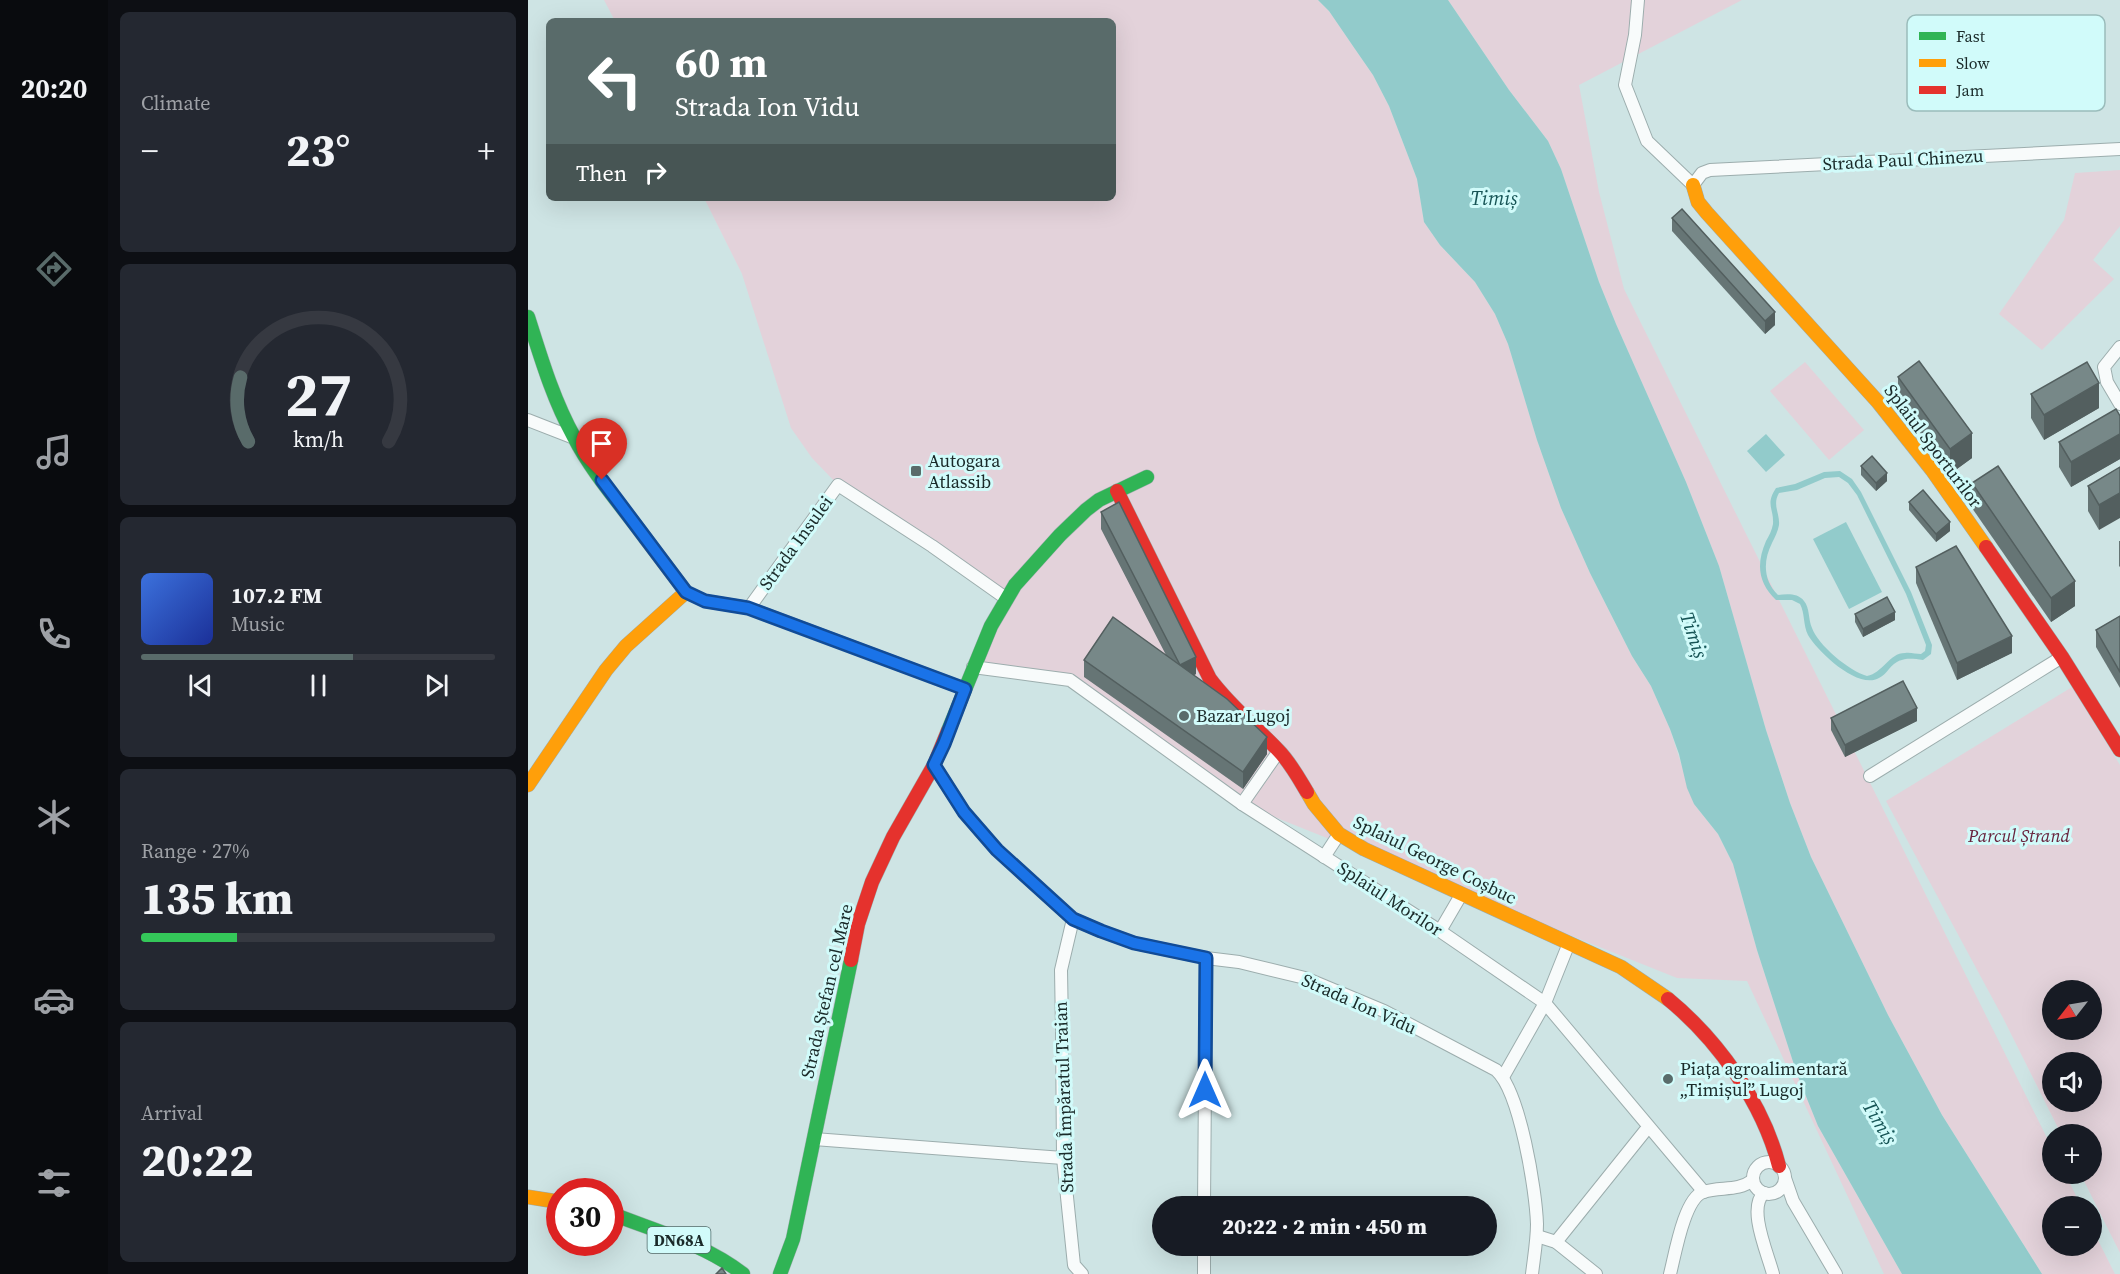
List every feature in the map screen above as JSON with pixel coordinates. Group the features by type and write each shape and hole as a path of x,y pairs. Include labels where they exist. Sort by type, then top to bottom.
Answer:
{"street":[{"path":"1638,0 1635,35 1625,85 1647,141 1693,185"},
{"name":"Strada Paul Chinezu","path":"1693,185 1702,173 1710,170 2120,149"},
{"name":"Splaiul Sporturilor","path":"1693,185 1698,202 1707,213 1878,402 1932,470 2062,657 2120,750"},
{"path":"528,317 553,395 574,438 588,461 686,592 705,601 748,608"},
{"path":"2120,347 2104,367 2106,382 2120,404"},
{"path":"528,420 574,438"},
{"name":"Strada Ștefan cel Mare","path":"780,1274 793,1239 858,924 872,882 893,837 934,765 991,626 1007,599 1028,569 1086,510 1117,491 1147,477"},
{"name":"Strada Insulei","path":"965,689 748,608 838,485 932,546 1007,599"},
{"name":"Splaiul George Coșbuc","path":"1117,491 1210,679 1224,698 1279,751 1294,770 1314,804 1339,834 1364,849 1461,895 1622,967 1676,1006 1722,1054 1744,1086 1775,1150 1793,1201 1836,1274"},
{"path":"528,785 606,669 626,646 686,592"},
{"path":"1870,776 2062,657"},
{"name":"Splaiul Morilor","path":"973,667 1070,680 1242,804 1440,931 1545,1003 1704,1192"},
{"path":"1242,804 1279,751"},
{"name":"Strada Ion Vidu","path":"934,765 964,812 997,850 1073,919 1134,943 1273,969 1305,978 1384,1011 1496,1070 1503,1077"},
{"path":"1324,857 1339,834"},
{"path":"1440,931 1461,895"},
{"name":"Strada Împăratul Traian","path":"1073,919 1061,970 1064,1158 1074,1265 1082,1274"},
{"path":"1532,1274 1537,1221 1530,1163 1520,1125 1503,1077 1545,1003 1569,943"},
{"path":"1204,1196 1206,958"},
{"path":"1556,1242 1645,1131"},
{"path":"814,1140 1064,1158"},
{"path":"1773,1274 1756,1211 1758,1198 1770,1192 1781,1188 1782,1172 1773,1162 1760,1164 1754,1173 1755,1186 1770,1192 1793,1201"},
{"path":"1670,1274 1694,1198 1704,1192 1734,1189 1753,1180"},
{"path":"528,1197 546,1200"},
{"name":"DN68A","path":"624,1219 704,1250 743,1274"},
{"path":"1537,1236 1556,1242 1596,1274"},
{"path":"1204,1256 1204,1274"}],"green space":[{"path":"604,0 1318,0 1329,11 1373,75 1389,106 1417,179 1424,222 1440,245 1475,282 1495,314 1508,344 1537,440 1561,508 1590,573 1632,656 1651,686 1670,729 1694,804 1718,834 1733,864 1757,950 1797,1074 1818,1126 1902,1274 1884,1274 1747,981 1677,978 1242,804 1070,680 973,667 1006,599 838,485 812,458 791,428 742,274 706,201 1116,201 1116,18 613,18"},
{"path":"1448,0 1742,0 1579,85 1599,192 1624,289 2042,1128 2042,1184 2070,1184 2076,1196 2042,1196 2042,1256 2102,1256 2102,1248 2115,1274 2042,1274 1942,1115 1888,1015 1811,857 1790,803 1766,730 1719,566 1686,482 1599,282 1561,169 1548,141 1509,90"},
{"path":"2120,170 2120,226 2093,260 2114,279 2042,350 1999,314 2064,220 2075,173"},
{"path":"1805,362 1864,430 1829,460 1770,391"},
{"name":"Parcul Ștrand","path":"2072,687 2120,765 2120,1253 2102,1217 2102,1196 2092,1196 2086,1184 2102,1184 2102,1124 2056,1124 2050,1112 2102,1112 2102,1052 2042,1052 2042,1096 2002,1016 1886,801"}],"water":[{"name":"Timiș","path":"1318,0 1448,0 1509,90 1548,141 1561,169 1599,282 1686,482 1719,566 1766,730 1811,857 1888,1015 1942,1115 2042,1274 1902,1274 1818,1126 1797,1074 1757,950 1733,864 1718,834 1694,804 1670,729 1651,686 1632,656 1590,573 1561,508 1537,440 1508,344 1495,314 1475,282 1440,245 1424,222 1417,179 1389,106 1373,75 1329,11"},
{"path":"1766,434 1785,455 1766,472 1747,451"},
{"path":"1840,471 1852,479 1861,492 1911,592 1932,645 1931,654 1923,660 1900,660 1879,678 1860,679 1829,659 1808,635 1800,604 1792,600 1776,600 1765,587 1760,573 1763,549 1773,524 1770,503 1776,488 1795,484 1824,472","holes":["1839,477 1848,483 1857,495 1906,594 1926,645 1925,651 1921,654 1899,654 1867,676 1852,669 1827,649 1815,635 1802,598 1789,594 1778,595 1769,583 1766,570 1769,550 1779,525 1776,505 1779,493 1797,490 1825,478"]},
{"path":"1846,522 1882,592 1849,609 1813,539"}],"building":[{"path":"1682,209 1775,312 1765,321 1672,218"},
{"path":"1919,361 1972,433 1950,449 1898,377"},
{"path":"2087,362 2099,383 2044,415 2031,394"},
{"path":"2116,409 2120,416 2120,434 2071,462 2059,442"},
{"path":"1872,456 1887,473 1876,483 1861,466"},
{"path":"1998,466 2075,581 2051,598 1972,483"},
{"path":"2120,467 2120,493 2099,505 2088,486"},
{"path":"1923,490 1950,522 1936,534 1909,502"},
{"path":"1119,502 1196,657 1180,665 1101,512"},
{"path":"1956,546 2012,636 1957,663 1916,567"},
{"path":"1887,597 1895,612 1863,629 1855,614"},
{"path":"2120,616 2120,672 2096,630"},
{"name":"Bazar Lugoj","path":"1113,617 1227,699 1267,737 1243,772 1084,660"},
{"path":"1903,681 1917,708 1845,745 1831,718"},
{"path":"722,1268 726,1274 716,1274"}],"traffic: fast":[{"path":"528,317 554,393 574,437 599,477 646,539"},
{"path":"948,731 991,626 1015,585 1086,510 1099,500 1147,477"},
{"path":"780,1274 793,1239 851,960"},
{"path":"624,1218 696,1246 713,1254 743,1274"}],"traffic: slow":[{"path":"1693,185 1698,202 1707,213 1878,402 1932,470 1986,547"},
{"path":"528,785 606,670 626,646 686,592 646,539"},
{"path":"1307,792 1339,834 1364,849 1621,967 1668,999"},
{"path":"528,1197 546,1200"}],"traffic: jam":[{"path":"1117,491 1210,679 1234,707 1282,755 1307,792"},
{"path":"1986,547 2062,657 2120,750"},
{"path":"851,960 858,924 872,882 893,837 934,765 948,731"},
{"path":"1668,999 1704,1034 1736,1074 1762,1119 1779,1166"}],"place":[{"name":"Autogara Atlassib","path":"916,471"},
{"name":"Bazar Lugoj","path":"1184,716"},
{"name":"Piața agroalimentară „Timișul” Lugoj","path":"1668,1079"}],"route":[{"path":"602,480 686,592 705,601 748,608 965,689 934,765 977,828 997,850 1073,919 1134,943 1206,958 1205,1090"}]}
